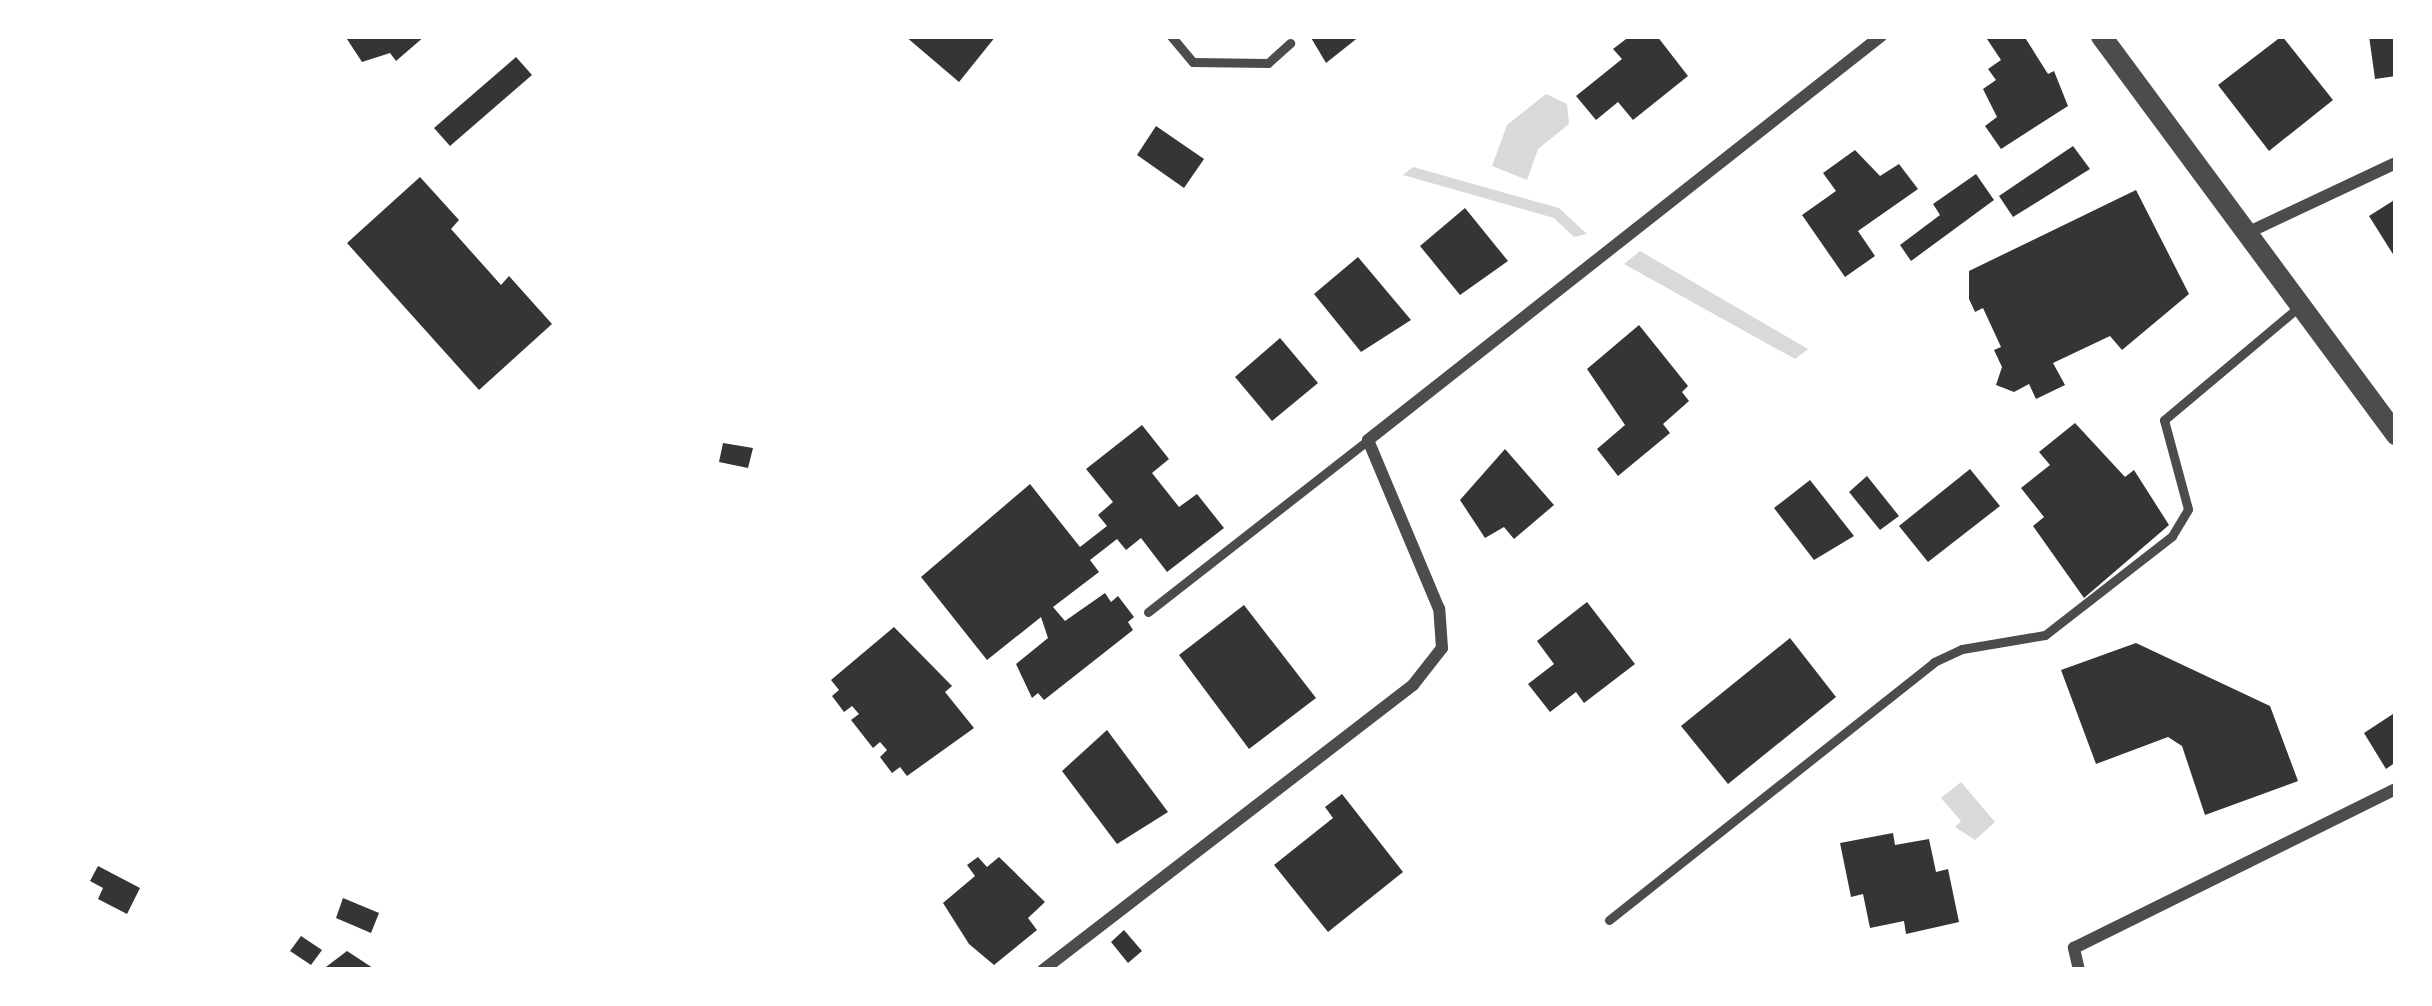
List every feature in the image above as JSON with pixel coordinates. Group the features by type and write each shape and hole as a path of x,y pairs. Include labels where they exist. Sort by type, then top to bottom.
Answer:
{"street":[{"path":"1043,970 1413,686 1442,648 1439,609 1368,440 1881,36"},
{"path":"2102,36 2396,435"},
{"path":"2247,233 2396,163"},
{"path":"2079,970 2074,948 2396,789"}],"lane":[{"path":"1171,36 1192,62 1268,62 1290,43"},
{"path":"1610,920 1934,662 1962,649 2045,635 2172,536 2188,508 2164,420 2300,306"},
{"path":"1148,612 1368,440"}],"shaded area":[{"path":"1546,94 1567,104 1569,124 1538,149 1527,180 1492,166 1507,125"},
{"path":"1413,167 1559,208 1587,234 1574,237 1554,218 1403,175"},
{"path":"1640,251 1808,349 1795,359 1624,264"},
{"path":"1961,782 1995,822 1975,840 1955,827 1961,821 1941,798"}],"building":[{"path":"345,36 425,36 396,61 390,53 362,62"},
{"path":"905,36 996,36 959,82"},
{"path":"1310,36 1360,36 1326,63"},
{"path":"1630,36 1657,36 1688,76 1633,120 1618,102 1596,120 1576,96 1622,59 1613,49"},
{"path":"1985,36 2024,36 2048,74 2054,71 2068,106 2001,149 1985,126 1997,117 1983,89 1996,80 1988,69 2001,60"},
{"path":"2282,36 2333,100 2269,151 2218,85"},
{"path":"2369,36 2396,36 2396,76 2375,79"},
{"path":"516,57 532,75 450,146 434,128"},
{"path":"1156,126 1204,159 1184,188 1137,155"},
{"path":"2073,146 2090,169 2013,217 1999,196"},
{"path":"1855,150 1880,176 1899,164 1918,189 1858,231 1875,256 1845,277 1802,215 1836,191 1823,173"},
{"path":"1976,174 1994,200 1911,261 1900,245 1940,215 1933,204"},
{"path":"420,177 459,220 451,229 501,285 509,276 552,324 479,390 347,243"},
{"path":"2136,190 2189,294 2122,350 2110,336 2053,363 2065,385 2036,399 2029,384 2014,392 1996,385 2002,367 1994,350 2001,347 1983,308 1975,312 1969,299 1969,271"},
{"path":"2396,199 2396,259 2369,216"},
{"path":"1465,208 1508,261 1460,295 1420,246"},
{"path":"1358,257 1411,320 1361,352 1314,294"},
{"path":"1639,325 1688,386 1682,392 1689,401 1663,424 1670,433 1618,476 1597,449 1625,425 1587,369"},
{"path":"1280,338 1318,383 1272,421 1235,377"},
{"path":"2075,423 2125,477 2134,470 2169,525 2084,598 2033,526 2044,517 2021,488 2050,465 2039,452"},
{"path":"1142,425 1169,459 1152,473 1179,507 1197,494 1224,528 1167,572 1141,538 1126,550 1117,539 1090,560 1099,572 1053,607 1065,621 1105,593 1111,602 1118,596 1134,617 1128,622 1133,630 1044,700 1038,693 1032,698 1016,664 1048,638 1041,617 987,660 921,577 1030,484 1080,547 1107,526 1098,515 1113,502 1086,469"},
{"path":"723,443 753,448 748,468 719,462"},
{"path":"1505,449 1554,505 1514,539 1504,527 1485,538 1460,500"},
{"path":"1970,469 2000,506 1928,562 1899,526"},
{"path":"1867,476 1899,516 1880,530 1849,492"},
{"path":"1810,480 1854,536 1814,560 1774,508"},
{"path":"1587,602 1635,664 1584,703 1576,692 1550,712 1528,684 1554,664 1537,641"},
{"path":"1244,605 1316,698 1249,749 1179,655"},
{"path":"894,627 952,686 945,692 974,728 907,776 900,767 892,773 880,757 887,750 880,742 873,748 851,720 859,714 852,706 844,712 832,696 839,690 831,680"},
{"path":"1790,638 1836,697 1728,784 1681,726"},
{"path":"2136,643 2270,706 2298,781 2205,815 2182,746 2168,737 2096,764 2061,670"},
{"path":"2396,712 2396,762 2386,769 2364,733"},
{"path":"1107,730 1168,812 1117,844 1062,771"},
{"path":"1342,794 1403,872 1328,932 1274,865 1333,818 1325,807"},
{"path":"1893,833 1895,845 1929,839 1936,872 1948,869 1959,922 1906,934 1904,921 1870,928 1863,894 1851,897 1840,843"},
{"path":"978,857 987,867 999,857 1045,902 1028,918 1037,930 994,965 969,944 943,903 975,876 967,865"},
{"path":"98,866 140,888 127,914 98,899 103,888 90,881"},
{"path":"343,898 379,913 371,933 336,918"},
{"path":"1124,930 1142,951 1128,963 1111,942"},
{"path":"301,936 322,950 311,965 290,951"},
{"path":"347,951 376,970 322,970"}]}
